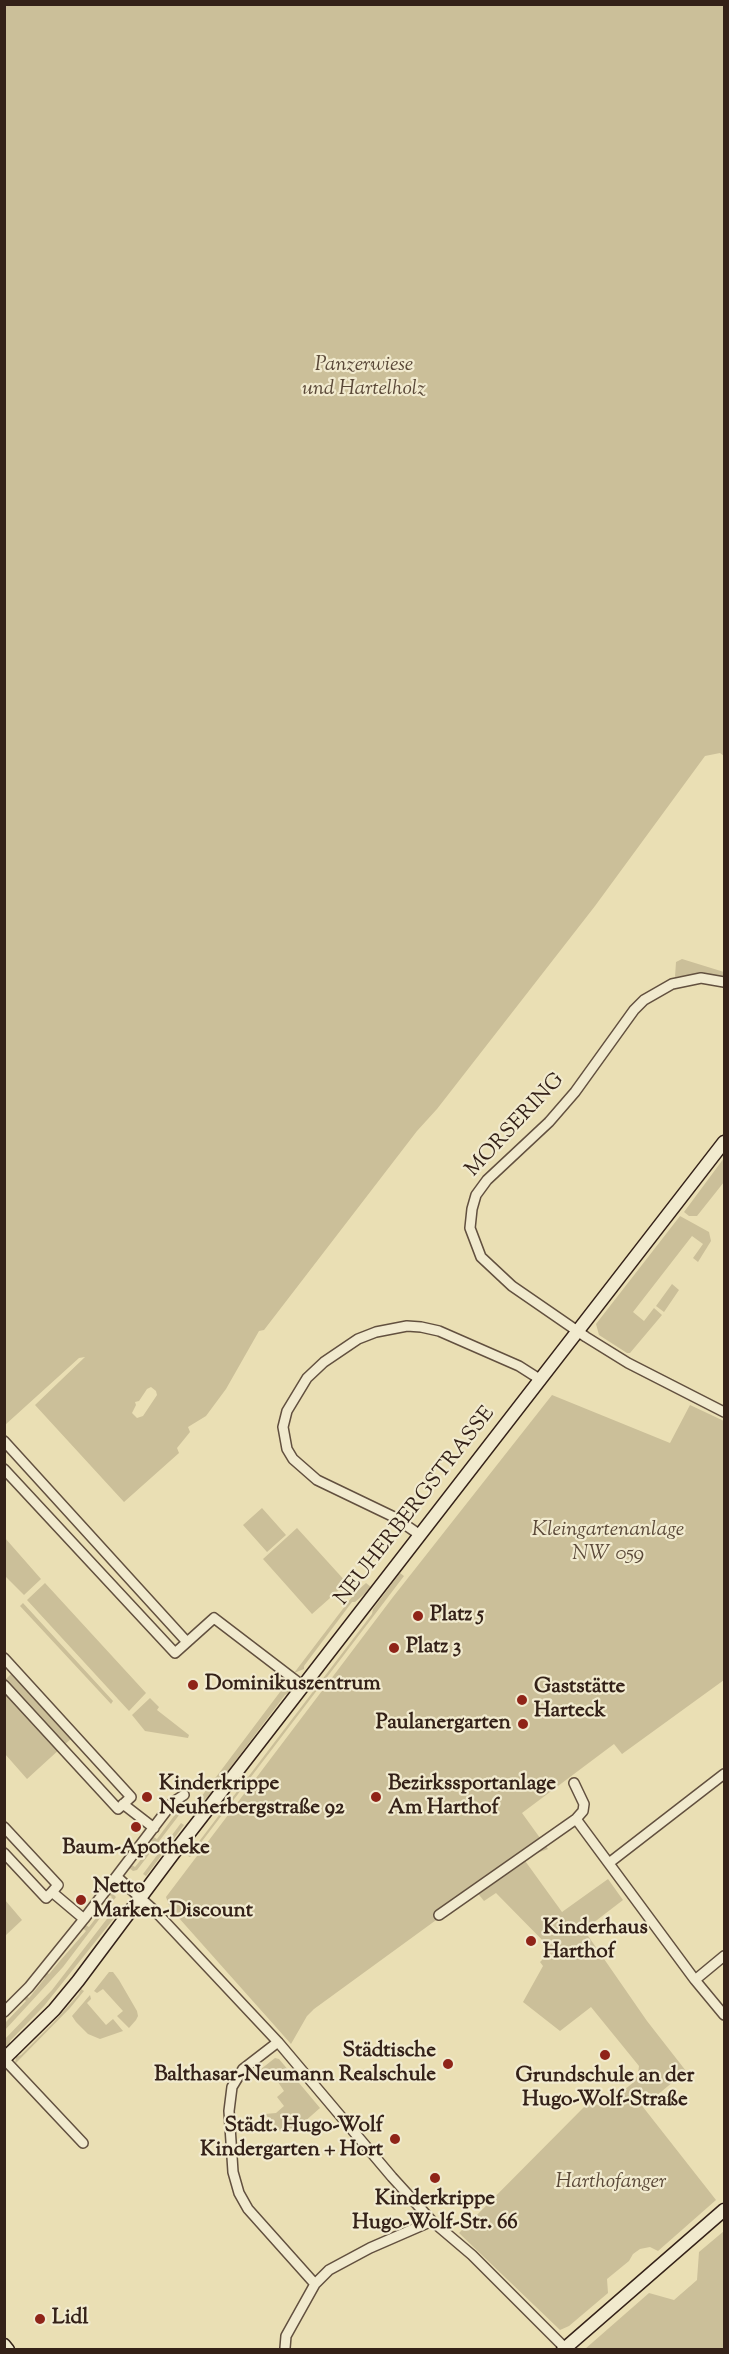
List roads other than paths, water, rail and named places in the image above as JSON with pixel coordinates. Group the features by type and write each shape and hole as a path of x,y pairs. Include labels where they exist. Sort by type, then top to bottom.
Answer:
{"main road":[{"name":"NEUHERBERGSTRASSE","path":"4,2059 68,1995 303,1686 724,1142"},
{"path":"565,2349 724,2211"},
{"path":"4,2345 8,2349"}],"street":[{"name":"MORSERING","path":"724,982 701,978 688,980 672,984 644,1000 621,1025 575,1092 549,1122 487,1180 476,1195 470,1228 481,1257 512,1286 578,1332 628,1363 724,1412"},
{"path":"420,1535 394,1517 317,1480 293,1459 284,1441 283,1427 287,1411 307,1378 324,1362 358,1339 376,1332 407,1326 439,1331 519,1366 541,1380"},
{"path":"4,1441 187,1642"},
{"path":"4,1469 175,1653 214,1618 303,1686"},
{"path":"78,1550 91,1537"},
{"path":"4,1658 131,1797 118,1809 4,1685"},
{"path":"32,1715 45,1703"},
{"path":"68,1755 82,1743"},
{"path":"609,1863 724,1774"},
{"path":"440,1915 576,1819 583,1811 584,1804 574,1783"},
{"path":"6,2009 28,1987 84,1920 173,1802 184,1796"},
{"path":"123,1804 154,1828"},
{"path":"576,1819 695,1980 724,2015"},
{"path":"4,1827 57,1885 46,1898 4,1853"},
{"path":"31,1882 44,1870"},
{"path":"117,1877 141,1898 278,2042 432,2221 472,2255 565,2349"},
{"path":"52,1892 84,1920"},
{"path":"695,1980 724,1956"},
{"path":"278,2042 243,2068 232,2087 229,2111 233,2172 236,2186 248,2210 315,2284"},
{"path":"4,2059 83,2143"},
{"path":"285,2348 286,2336 315,2284 329,2270 370,2248 432,2221"}],"place":[{"name":"Platz 5","path":"418,1616"},
{"name":"Platz 3","path":"394,1648"},
{"name":"Dominikuszentrum","path":"193,1685"},
{"name":"Gaststätte Harteck","path":"522,1700"},
{"name":"Paulanergarten","path":"523,1724"},
{"name":"Kinderkrippe Neuherbergstraße 92","path":"147,1797"},
{"name":"Bezirkssportanlage Am Harthof","path":"376,1797"},
{"name":"Baum-Apotheke","path":"136,1827"},
{"name":"Netto Marken-Discount","path":"81,1900"},
{"name":"Kinderhaus Harthof","path":"531,1941"},
{"name":"Grundschule an der Hugo-Wolf-Straße","path":"605,2055"},
{"name":"Städtische Balthasar-Neumann Realschule","path":"448,2064"},
{"name":"Städt. Hugo-Wolf Kindergarten + Hort","path":"395,2139"},
{"name":"Kinderkrippe Hugo-Wolf-Str. 66","path":"435,2178"},
{"name":"Lidl","path":"40,2319"}],"park label":[{"name":"Panzerwiese und Hartelholz","path":"364,378"},
{"name":"Kleingartenanlage NW 059","path":"608,1543"},
{"name":"Harthofanger","path":"611,2183"}]}
